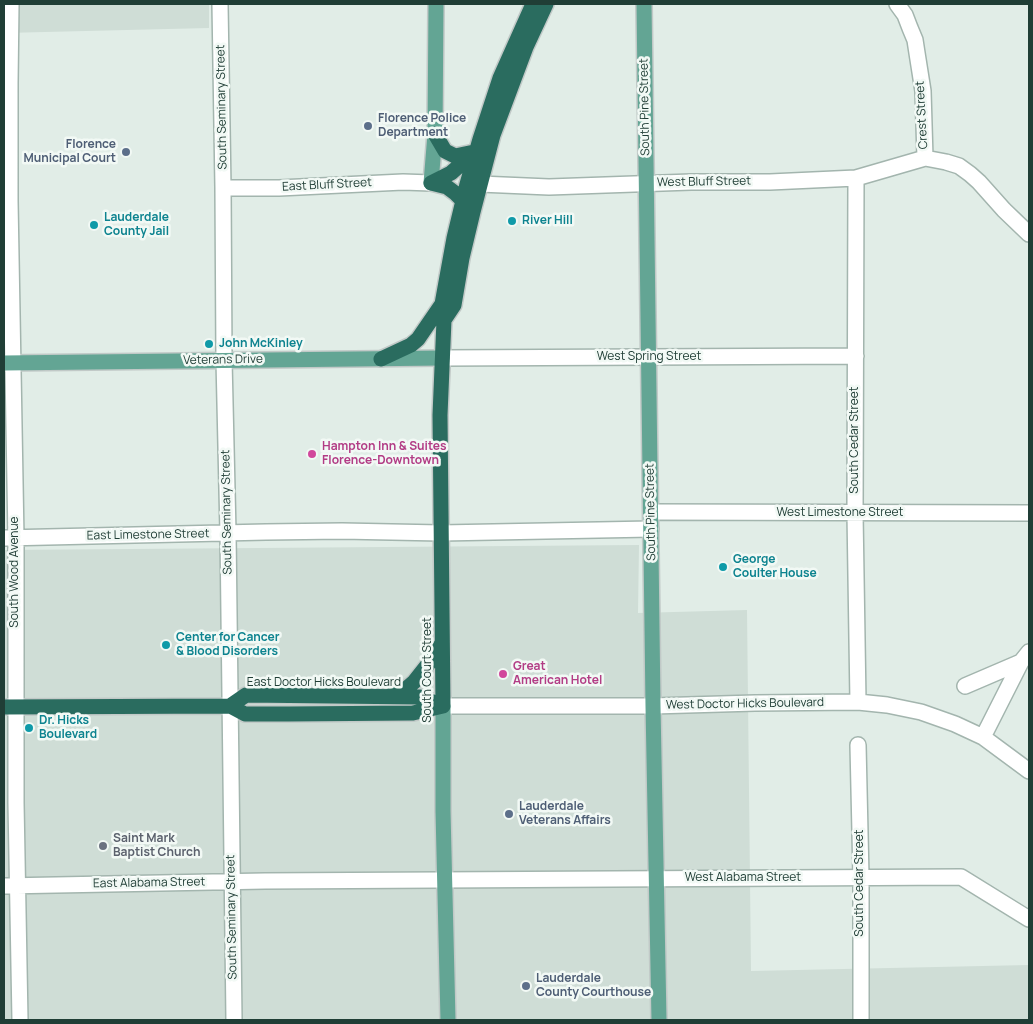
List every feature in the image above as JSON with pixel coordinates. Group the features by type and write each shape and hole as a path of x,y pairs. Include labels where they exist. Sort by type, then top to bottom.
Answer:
{"highway":[{"path":"444,320 442,304 449,262 476,151 500,78 532,4"},
{"path":"444,320 454,305 462,258 493,135 526,48 546,4"},
{"path":"435,134 445,151 455,156 476,151"},
{"path":"431,183 451,173 476,151"},
{"path":"431,183 448,187 463,201"},
{"path":"381,359 418,339 442,304"},
{"name":"South Court Street","path":"443,706 440,415 444,320"},
{"path":"385,697 407,688 414,682 433,658 442,642"},
{"name":"East Doctor Hicks Boulevard","path":"230,706 246,695 420,697 443,706"},
{"name":"East Doctor Hicks Boulevard","path":"10,707 230,706 245,714 263,714 413,713 443,706"}],"main road":[{"path":"431,183 435,134 436,4"},
{"name":"South Pine Street","path":"644,4 659,1020"},
{"name":"Veterans Drive","path":"8,363 442,358"},
{"name":"South Court Street","path":"443,706 444,880 448,1020"}],"street":[{"name":"South Wood Avenue","path":"11,4 8,363 11,886 20,1020"},
{"name":"South Seminary Street","path":"220,4 234,1020"},
{"name":"Crest Street","path":"897,4 905,15 915,40 922,91 925,158 959,166 970,174 1029,234"},
{"name":"West Bluff Street","path":"480,184 550,187 856,178 925,158"},
{"name":"South Cedar Street","path":"856,178 855,513 858,702"},
{"name":"East Bluff Street","path":"223,188 278,188 403,182 431,183"},
{"name":"West Spring Street","path":"442,358 856,356"},
{"name":"West Limestone Street","path":"651,512 1029,513"},
{"path":"441,533 651,529"},
{"name":"East Limestone Street","path":"10,538 342,531 441,533"},
{"path":"965,686 1025,657"},
{"path":"983,737 1025,657"},
{"name":"West Doctor Hicks Boulevard","path":"443,706 653,706 755,702 858,702 888,705 921,712 955,724 983,737 1029,771"},
{"name":"South Cedar Street","path":"858,745 861,877 861,1020"},
{"name":"West Alabama Street","path":"444,880 961,877 1029,919"},
{"name":"East Alabama Street","path":"11,886 444,880"}],"shaded area":[{"path":"4,4 209,4 209,28 4,33"},
{"path":"639,545 638,613 747,610 751,971 1029,965 1029,1020 4,1020 4,550"}],"place":[{"name":"Florence Police Department","path":"368,126"},
{"name":"Florence Municipal Court","path":"126,152"},
{"name":"River Hill","path":"512,221"},
{"name":"Lauderdale County Jail","path":"94,225"},
{"name":"John McKinley","path":"209,344"},
{"name":"Hampton Inn & Suites Florence-Downtown","path":"312,454"},
{"name":"George Coulter House","path":"723,567"},
{"name":"Center for Cancer & Blood Disorders","path":"166,645"},
{"name":"Great American Hotel","path":"503,674"},
{"name":"Dr. Hicks Boulevard","path":"29,728"},
{"name":"Lauderdale Veterans Affairs","path":"509,814"},
{"name":"Saint Mark Baptist Church","path":"103,846"},
{"name":"Lauderdale County Courthouse","path":"526,986"}]}
